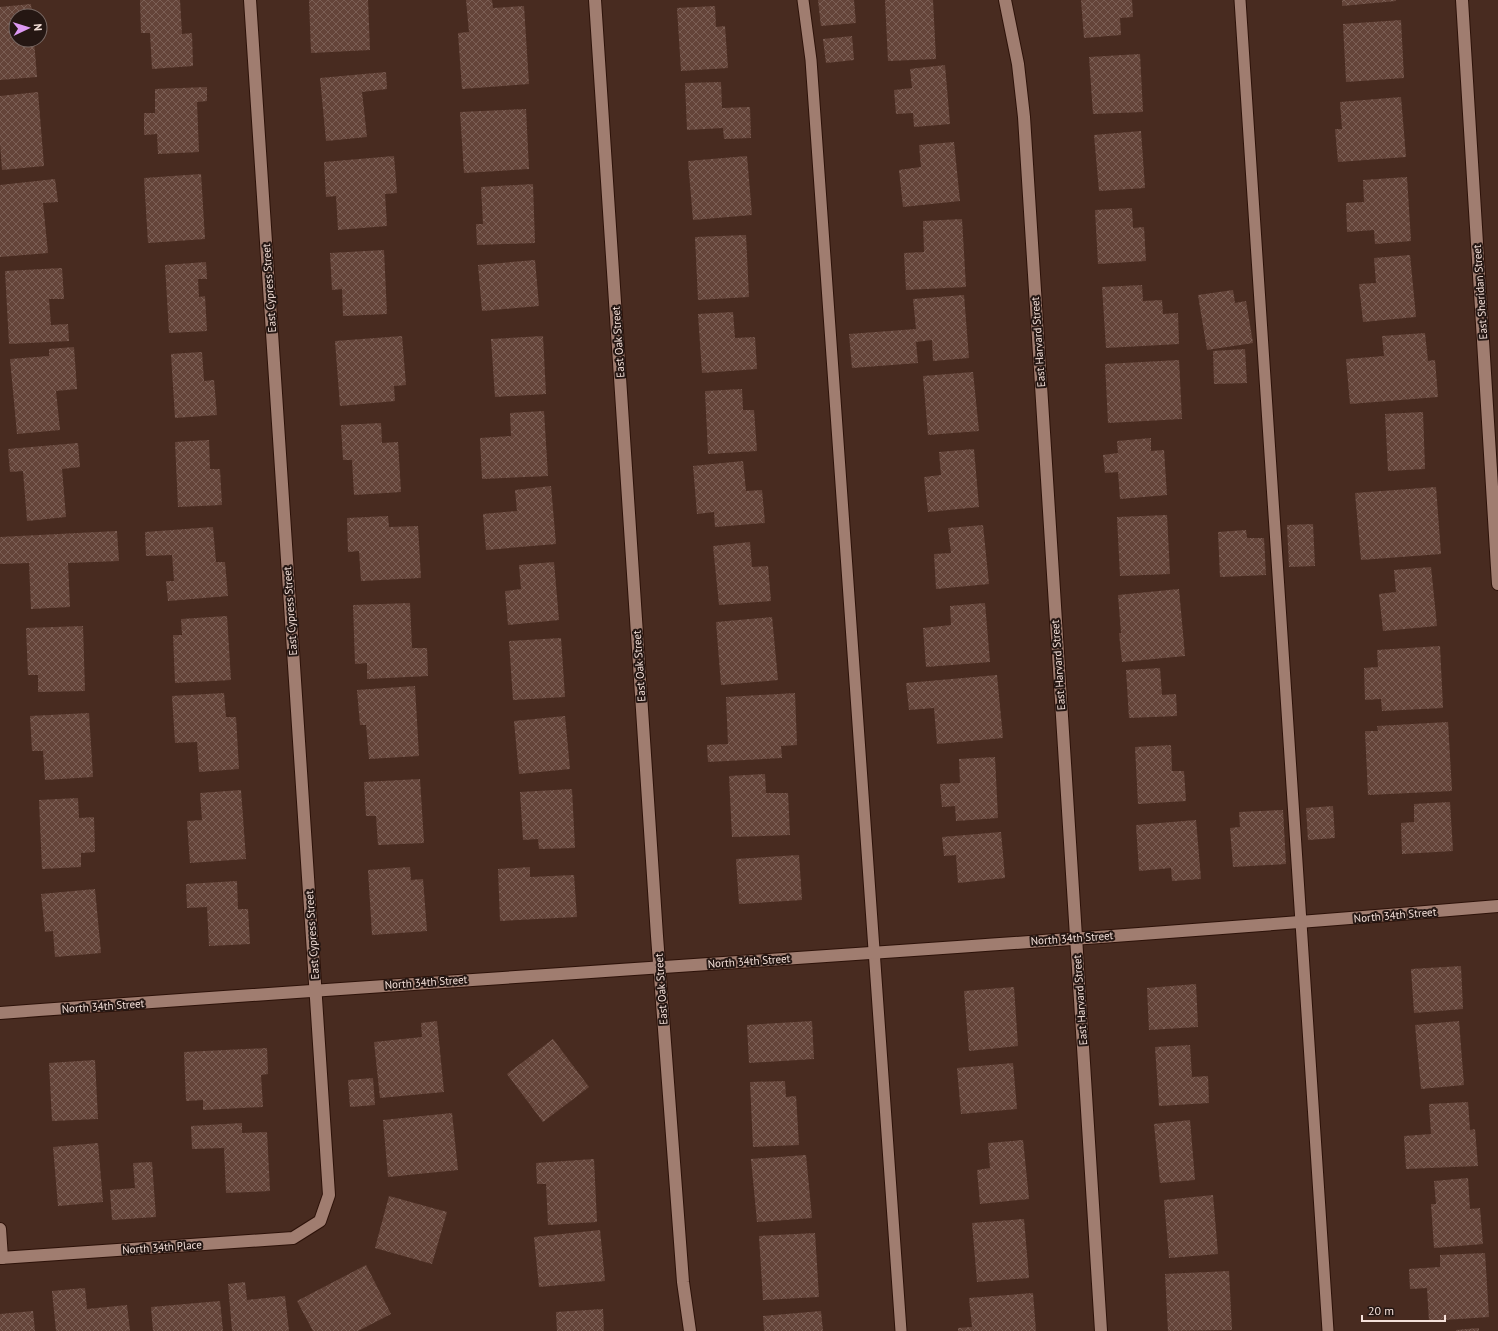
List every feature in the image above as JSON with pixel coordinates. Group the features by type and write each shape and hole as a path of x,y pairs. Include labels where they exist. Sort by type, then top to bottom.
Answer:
{"street":[{"name":"East Cypress Street","path":"250,0 329,1195 320,1221"},
{"name":"East Oak Street","path":"595,0 660,967 684,1282 690,1331"},
{"name":"East Harvard Street","path":"1005,0 1018,64 1024,117 1101,1331"},
{"name":"East Sheridan Street","path":"1462,0 1498,584"},
{"name":"North 34th Street","path":"0,1014 315,990 1301,923 1498,906"},
{"name":"North 34th Place","path":"1,1258 293,1238 320,1221"},
{"path":"0,1229 1,1258"}],"lane":[{"path":"804,0 812,84 901,1331"},
{"path":"1240,0 1328,1331"}],"building":[{"path":"140,0 180,0 182,34 192,33 193,66 152,69 150,33 141,33"},
{"path":"309,0 368,0 370,50 311,53"},
{"path":"466,0 492,0 493,8 524,6 529,84 462,89 458,33 469,32"},
{"path":"818,0 854,0 856,23 821,26"},
{"path":"885,0 933,0 936,59 888,61"},
{"path":"1081,0 1132,0 1133,17 1120,18 1121,35 1084,38"},
{"path":"1342,0 1396,0 1396,1 1342,6"},
{"path":"31,4 31,8 8,8 8,48 35,48 37,77 0,80 0,7"},
{"path":"715,6 716,27 725,26 728,68 681,71 677,8"},
{"path":"1401,20 1404,78 1346,82 1343,24"},
{"path":"852,36 854,60 826,63 823,39"},
{"path":"1140,54 1143,112 1093,114 1089,57"},
{"path":"945,65 950,124 914,127 913,113 896,114 894,90 912,88 910,69"},
{"path":"386,72 387,89 362,92 367,137 326,141 320,78"},
{"path":"721,82 722,108 750,107 751,138 724,139 723,128 687,130 685,83"},
{"path":"207,87 207,101 197,102 199,152 158,154 157,134 144,135 144,113 155,113 155,89"},
{"path":"38,92 44,166 2,170 0,143 0,96"},
{"path":"1401,97 1406,157 1338,162 1335,129 1342,129 1340,102"},
{"path":"526,109 529,169 464,173 460,112"},
{"path":"1141,131 1145,188 1099,191 1094,135"},
{"path":"954,142 960,201 903,207 899,170 921,167 919,145"},
{"path":"394,156 397,193 385,194 387,226 338,230 336,196 326,197 324,162"},
{"path":"747,156 752,215 693,220 688,161"},
{"path":"201,174 205,239 148,243 144,178"},
{"path":"1407,177 1411,241 1375,244 1374,230 1347,232 1346,203 1364,202 1363,180"},
{"path":"55,179 58,202 43,203 48,253 0,257 0,185"},
{"path":"533,184 535,243 477,245 476,224 483,224 481,187"},
{"path":"1132,208 1133,228 1144,227 1146,261 1098,264 1095,210"},
{"path":"962,219 966,287 906,290 904,253 924,252 923,221"},
{"path":"746,235 749,297 698,300 695,237"},
{"path":"384,250 387,314 343,316 342,289 332,290 330,253"},
{"path":"1410,255 1416,317 1363,322 1359,284 1376,283 1374,258"},
{"path":"535,260 539,306 482,311 478,265"},
{"path":"206,262 207,279 198,279 199,297 205,296 207,331 169,333 165,265"},
{"path":"62,268 64,299 49,299 51,325 68,324 69,341 9,344 5,271"},
{"path":"1142,285 1143,301 1162,300 1163,314 1178,313 1179,344 1106,348 1102,287"},
{"path":"1233,290 1235,303 1246,301 1253,343 1207,350 1198,295"},
{"path":"964,295 969,358 933,361 932,340 916,342 918,363 852,368 849,334 916,329 913,299"},
{"path":"733,312 735,338 755,337 757,369 702,373 698,314"},
{"path":"1425,333 1428,361 1435,360 1438,397 1350,404 1346,359 1384,356 1382,336"},
{"path":"402,336 406,385 394,386 395,401 340,406 335,341"},
{"path":"543,336 546,394 495,397 491,339"},
{"path":"74,347 77,389 56,391 60,430 17,434 10,359 49,356 49,349"},
{"path":"1245,349 1247,383 1214,384 1213,351"},
{"path":"202,352 204,381 214,380 217,415 175,418 171,354"},
{"path":"1179,360 1182,419 1108,423 1105,364"},
{"path":"973,372 979,431 928,435 923,376"},
{"path":"742,389 743,410 754,410 757,451 708,454 705,391"},
{"path":"544,411 548,476 482,479 480,438 511,436 510,413"},
{"path":"1423,412 1425,469 1388,471 1385,414"},
{"path":"381,423 382,443 398,442 401,492 354,495 352,460 343,460 341,425"},
{"path":"1151,438 1151,451 1164,450 1167,495 1120,499 1118,472 1105,473 1103,455 1118,453 1117,441"},
{"path":"209,440 210,469 220,469 222,505 178,507 175,442"},
{"path":"78,443 80,467 62,469 66,517 27,521 23,471 10,472 8,449"},
{"path":"974,449 979,507 928,512 924,477 941,475 939,452"},
{"path":"743,461 746,491 762,490 765,523 715,527 714,512 697,514 693,466"},
{"path":"551,486 556,544 486,550 483,514 517,511 515,490"},
{"path":"1436,487 1441,554 1361,560 1355,493"},
{"path":"1167,515 1170,574 1120,576 1117,517"},
{"path":"388,516 389,527 418,526 421,578 361,581 359,551 348,552 347,518"},
{"path":"1313,524 1315,566 1289,567 1287,525"},
{"path":"983,525 989,584 936,589 934,554 951,553 948,528"},
{"path":"213,527 216,562 225,562 228,596 168,601 166,581 174,581 172,555 146,556 145,532"},
{"path":"1246,530 1247,538 1264,538 1266,575 1220,577 1218,532"},
{"path":"117,531 119,561 68,563 70,607 31,609 29,563 0,564 0,537"},
{"path":"750,542 752,567 768,566 771,601 719,605 713,546"},
{"path":"554,562 559,620 508,625 505,591 521,589 519,565"},
{"path":"1431,567 1437,626 1383,631 1379,594 1396,592 1394,570"},
{"path":"1179,589 1185,656 1122,662 1119,633 1121,633 1118,595"},
{"path":"410,603 412,648 427,648 428,676 367,679 367,663 355,664 353,605"},
{"path":"985,603 990,662 926,667 923,628 951,625 950,606"},
{"path":"227,616 231,680 175,683 173,635 182,635 181,619"},
{"path":"772,617 778,680 721,685 716,622"},
{"path":"83,626 85,691 38,692 38,675 28,675 26,628"},
{"path":"561,638 565,697 513,700 509,641"},
{"path":"1440,646 1443,708 1382,711 1381,699 1365,700 1364,668 1378,667 1377,650"},
{"path":"1160,668 1162,695 1176,694 1177,716 1129,718 1126,670"},
{"path":"997,675 1003,738 937,744 934,708 909,710 906,683"},
{"path":"415,686 419,756 369,759 366,725 360,725 357,690"},
{"path":"224,693 226,717 236,717 239,769 199,772 197,742 175,743 172,696"},
{"path":"795,693 797,745 781,746 782,758 708,762 707,745 728,744 726,697"},
{"path":"89,713 93,777 45,780 43,751 32,751 30,716"},
{"path":"565,716 570,769 519,774 514,721"},
{"path":"1448,722 1452,791 1368,795 1365,731 1378,731 1377,726"},
{"path":"1171,745 1172,771 1184,771 1186,801 1138,804 1135,747"},
{"path":"995,757 998,818 956,821 955,806 942,807 940,784 960,783 959,759"},
{"path":"765,774 766,793 788,793 790,835 732,837 729,776"},
{"path":"420,779 424,843 378,845 376,816 366,816 364,782"},
{"path":"572,789 575,848 539,849 538,839 523,840 520,792"},
{"path":"241,790 246,859 190,863 187,821 202,820 200,793"},
{"path":"78,798 79,818 94,817 95,852 81,853 81,867 42,869 39,800"},
{"path":"1450,802 1453,851 1402,854 1401,823 1414,822 1414,804"},
{"path":"1333,806 1335,838 1308,840 1306,808"},
{"path":"1283,810 1286,864 1233,867 1230,828 1240,827 1239,812"},
{"path":"1196,820 1201,879 1172,881 1171,868 1139,871 1136,825"},
{"path":"1001,832 1005,878 958,883 956,855 944,856 942,837"},
{"path":"799,855 802,900 739,904 736,859"},
{"path":"410,867 411,880 423,879 427,931 372,935 368,870"},
{"path":"530,867 530,877 574,875 577,917 500,921 498,869"},
{"path":"237,881 238,909 248,909 250,944 209,946 207,907 187,908 186,884"},
{"path":"95,889 101,953 55,957 53,931 45,932 41,894"},
{"path":"1461,966 1463,1009 1414,1013 1411,969"},
{"path":"1196,984 1198,1027 1149,1030 1147,988"},
{"path":"1014,987 1018,1046 969,1051 964,991"},
{"path":"437,1021 444,1092 380,1098 374,1042 422,1037 421,1023"},
{"path":"812,1021 814,1059 749,1063 747,1025"},
{"path":"1459,1021 1464,1085 1421,1089 1415,1025"},
{"path":"553,1039 589,1087 543,1122 507,1074"},
{"path":"1190,1045 1192,1077 1208,1076 1209,1103 1159,1106 1155,1047"},
{"path":"267,1048 268,1074 261,1075 263,1107 203,1110 203,1100 186,1101 184,1052"},
{"path":"95,1060 98,1119 52,1121 49,1063"},
{"path":"1013,1063 1017,1109 961,1114 957,1068"},
{"path":"373,1078 375,1105 350,1107 348,1080"},
{"path":"785,1081 786,1097 796,1096 799,1145 753,1147 750,1082"},
{"path":"1468,1102 1470,1130 1475,1129 1478,1166 1406,1169 1404,1136 1431,1134 1429,1104"},
{"path":"452,1113 458,1170 388,1177 383,1120"},
{"path":"1190,1120 1195,1180 1160,1183 1154,1124"},
{"path":"242,1123 242,1133 267,1132 270,1191 226,1193 224,1148 192,1149 191,1126"},
{"path":"1023,1140 1029,1199 980,1204 977,1170 990,1168 988,1143"},
{"path":"98,1143 103,1202 58,1206 53,1147"},
{"path":"806,1155 812,1218 757,1222 751,1159"},
{"path":"594,1159 597,1222 548,1225 546,1184 537,1184 536,1163"},
{"path":"152,1162 156,1217 112,1220 110,1190 135,1188 133,1163"},
{"path":"1468,1178 1470,1209 1480,1208 1483,1244 1434,1248 1431,1204 1436,1204 1434,1181"},
{"path":"1213,1195 1218,1254 1169,1258 1164,1200"},
{"path":"389,1196 447,1212 432,1264 375,1248"},
{"path":"1024,1219 1029,1278 977,1282 972,1223"},
{"path":"600,1230 605,1281 539,1287 534,1237"},
{"path":"815,1233 819,1297 763,1300 759,1236"},
{"path":"1485,1253 1489,1317 1429,1321 1427,1288 1410,1289 1409,1269 1440,1267 1440,1255"},
{"path":"366,1265 391,1314 358,1331 313,1331 297,1301"},
{"path":"1229,1271 1232,1330 1168,1331 1165,1274"},
{"path":"245,1282 247,1300 285,1296 289,1331 232,1331 228,1284"},
{"path":"85,1288 87,1309 127,1305 130,1331 56,1331 52,1291"},
{"path":"1033,1293 1036,1331 958,1331 958,1328 972,1327 969,1298"},
{"path":"220,1301 223,1331 153,1331 151,1307"},
{"path":"603,1309 604,1331 557,1331 556,1312"},
{"path":"33,1311 35,1331 0,1331 0,1314"},
{"path":"821,1311 823,1331 764,1331 763,1316"},
{"path":"1479,1328 1479,1331 1456,1331 1456,1330"}]}
